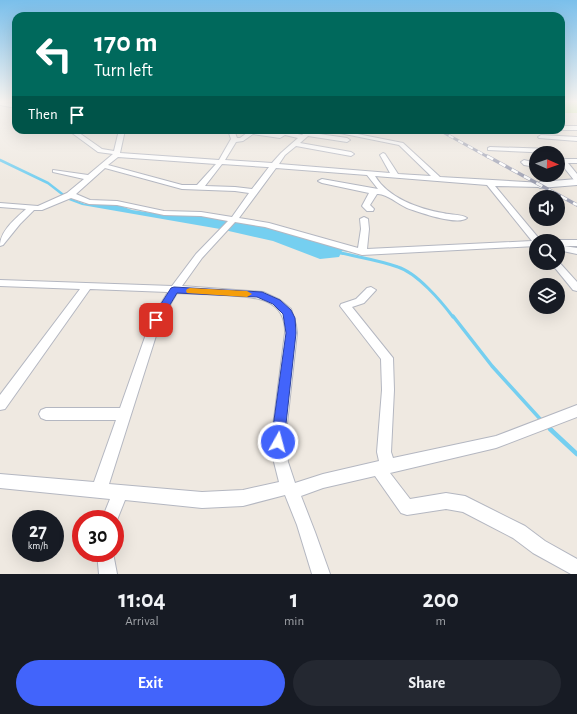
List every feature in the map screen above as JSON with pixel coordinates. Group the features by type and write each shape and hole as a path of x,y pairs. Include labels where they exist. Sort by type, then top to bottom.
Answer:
{"street":[{"path":"565,128 577,128"},
{"path":"77,134 100,151 116,154 488,182 540,185 577,182"},
{"path":"0,205 39,208 68,196 116,154 121,134"},
{"path":"200,187 220,162 234,140 232,134"},
{"path":"234,140 241,140 250,134"},
{"path":"270,134 280,136 284,134 307,134 361,143"},
{"path":"98,490 156,320 174,290 199,256 234,220 273,166 294,144 307,134"},
{"path":"352,134 402,144 438,178"},
{"path":"375,138 384,136 384,134"},
{"path":"538,134 548,146"},
{"path":"541,137 577,138"},
{"path":"294,144 351,154"},
{"path":"490,149 529,155"},
{"path":"384,155 395,175"},
{"path":"565,160 577,161"},
{"path":"524,162 529,164"},
{"path":"565,165 577,178"},
{"path":"104,166 153,179 164,184 182,187 200,187 255,192"},
{"path":"56,171 90,178"},
{"path":"370,174 378,191"},
{"path":"322,181 378,191 407,205 439,215 464,218"},
{"path":"488,182 530,234"},
{"path":"370,208 366,206 378,191"},
{"path":"68,196 89,202 117,203 164,213 191,213 279,228 362,252 401,251 529,242"},
{"path":"0,243 17,222 32,208"},
{"path":"362,252 365,229 364,219"},
{"path":"565,243 577,243"},
{"path":"565,248 577,251"},
{"path":"562,270 577,288"},
{"path":"0,283 259,294 276,302 288,312 291,333 278,442 281,468 302,518 321,574"},
{"path":"0,405 87,286"},
{"path":"371,290 360,300 345,306 387,358 388,390 383,467 407,507 446,501 465,504 519,532 539,547 577,568"},
{"path":"0,481 202,500 242,498 290,490 383,467 496,442 577,411"},
{"path":"46,414 124,414"},
{"path":"113,510 120,492"},
{"path":"106,562 108,574"}],"water":[{"path":"70,198 85,204 118,205 132,210 153,213 195,215 265,227 355,253 342,251 339,257 320,259 273,241 220,229 82,205 66,199"}],"waterway":[{"path":"0,160 48,183 66,197"},
{"path":"337,252 383,262 405,270 421,281 453,317"},
{"path":"453,316 492,366 542,421"},
{"path":"546,425 552,430"},
{"path":"550,429 577,454"}],"railway":[{"path":"446,134 488,157"},
{"path":"487,156 577,205"}],"slow traffic":[{"path":"190,291 247,294"}],"route":[{"path":"156,320 174,290 259,294 276,302 288,312 291,333 278,442"}]}
